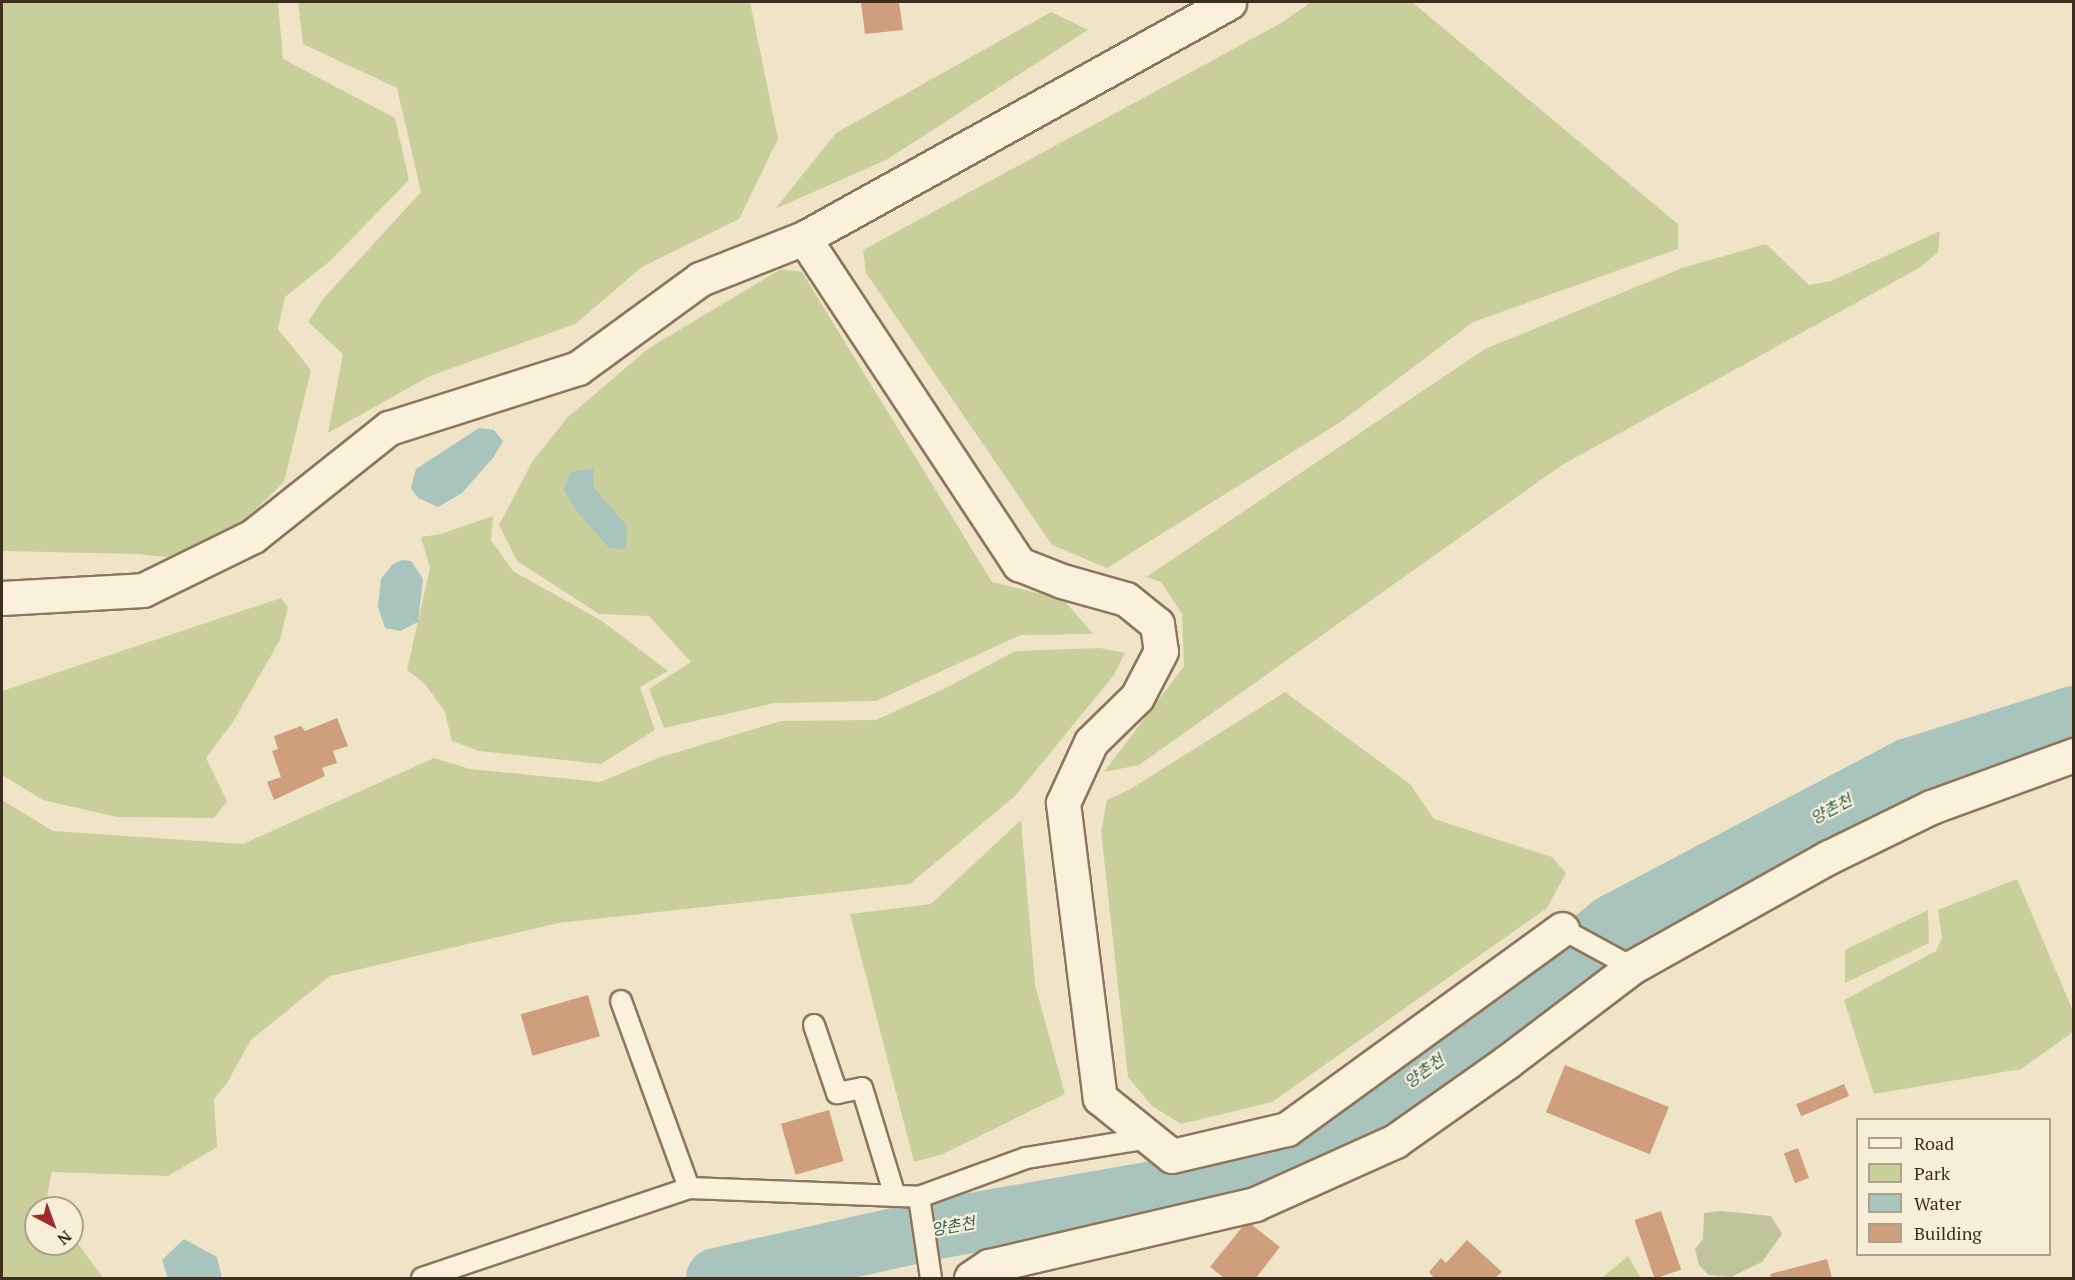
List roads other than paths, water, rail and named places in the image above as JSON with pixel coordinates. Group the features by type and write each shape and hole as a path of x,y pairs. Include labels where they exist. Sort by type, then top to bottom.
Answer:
{"street":[{"path":"2,598 143,590 253,536 389,428 578,368 700,279 804,238 1229,2"},
{"path":"804,238 1019,564 1062,582 1126,599 1157,624 1161,651 1137,698 1091,742 1063,803 1100,1098 1172,1156 1287,1129 1562,929"},
{"path":"971,1278 989,1266 1255,1204 1395,1141 1507,1062 1632,967 1829,857 1930,807 2073,755"}],"lane":[{"path":"1562,929 1632,967"},
{"path":"621,1001 689,1188"},
{"path":"814,1025 837,1093 862,1088 895,1196"},
{"path":"422,1278 689,1188 895,1196 919,1199 1026,1158 1149,1138"},
{"path":"919,1199 931,1278"}],"water":[{"path":"479,428 494,430 503,441 493,458 462,493 438,507 418,498 411,488 416,469"},
{"path":"593,468 594,488 627,526 626,549 609,548 576,510 563,489 571,472"},
{"path":"402,560 411,561 423,579 418,622 400,631 385,628 378,607 381,579 393,564"},
{"path":"184,1239 217,1257 222,1278 168,1278 162,1260"}],"waterway":[{"name":"양촌천","path":"716,1278 926,1231 1261,1172 1378,1105 1508,1009 1613,924 1909,768 2074,716"}]}
